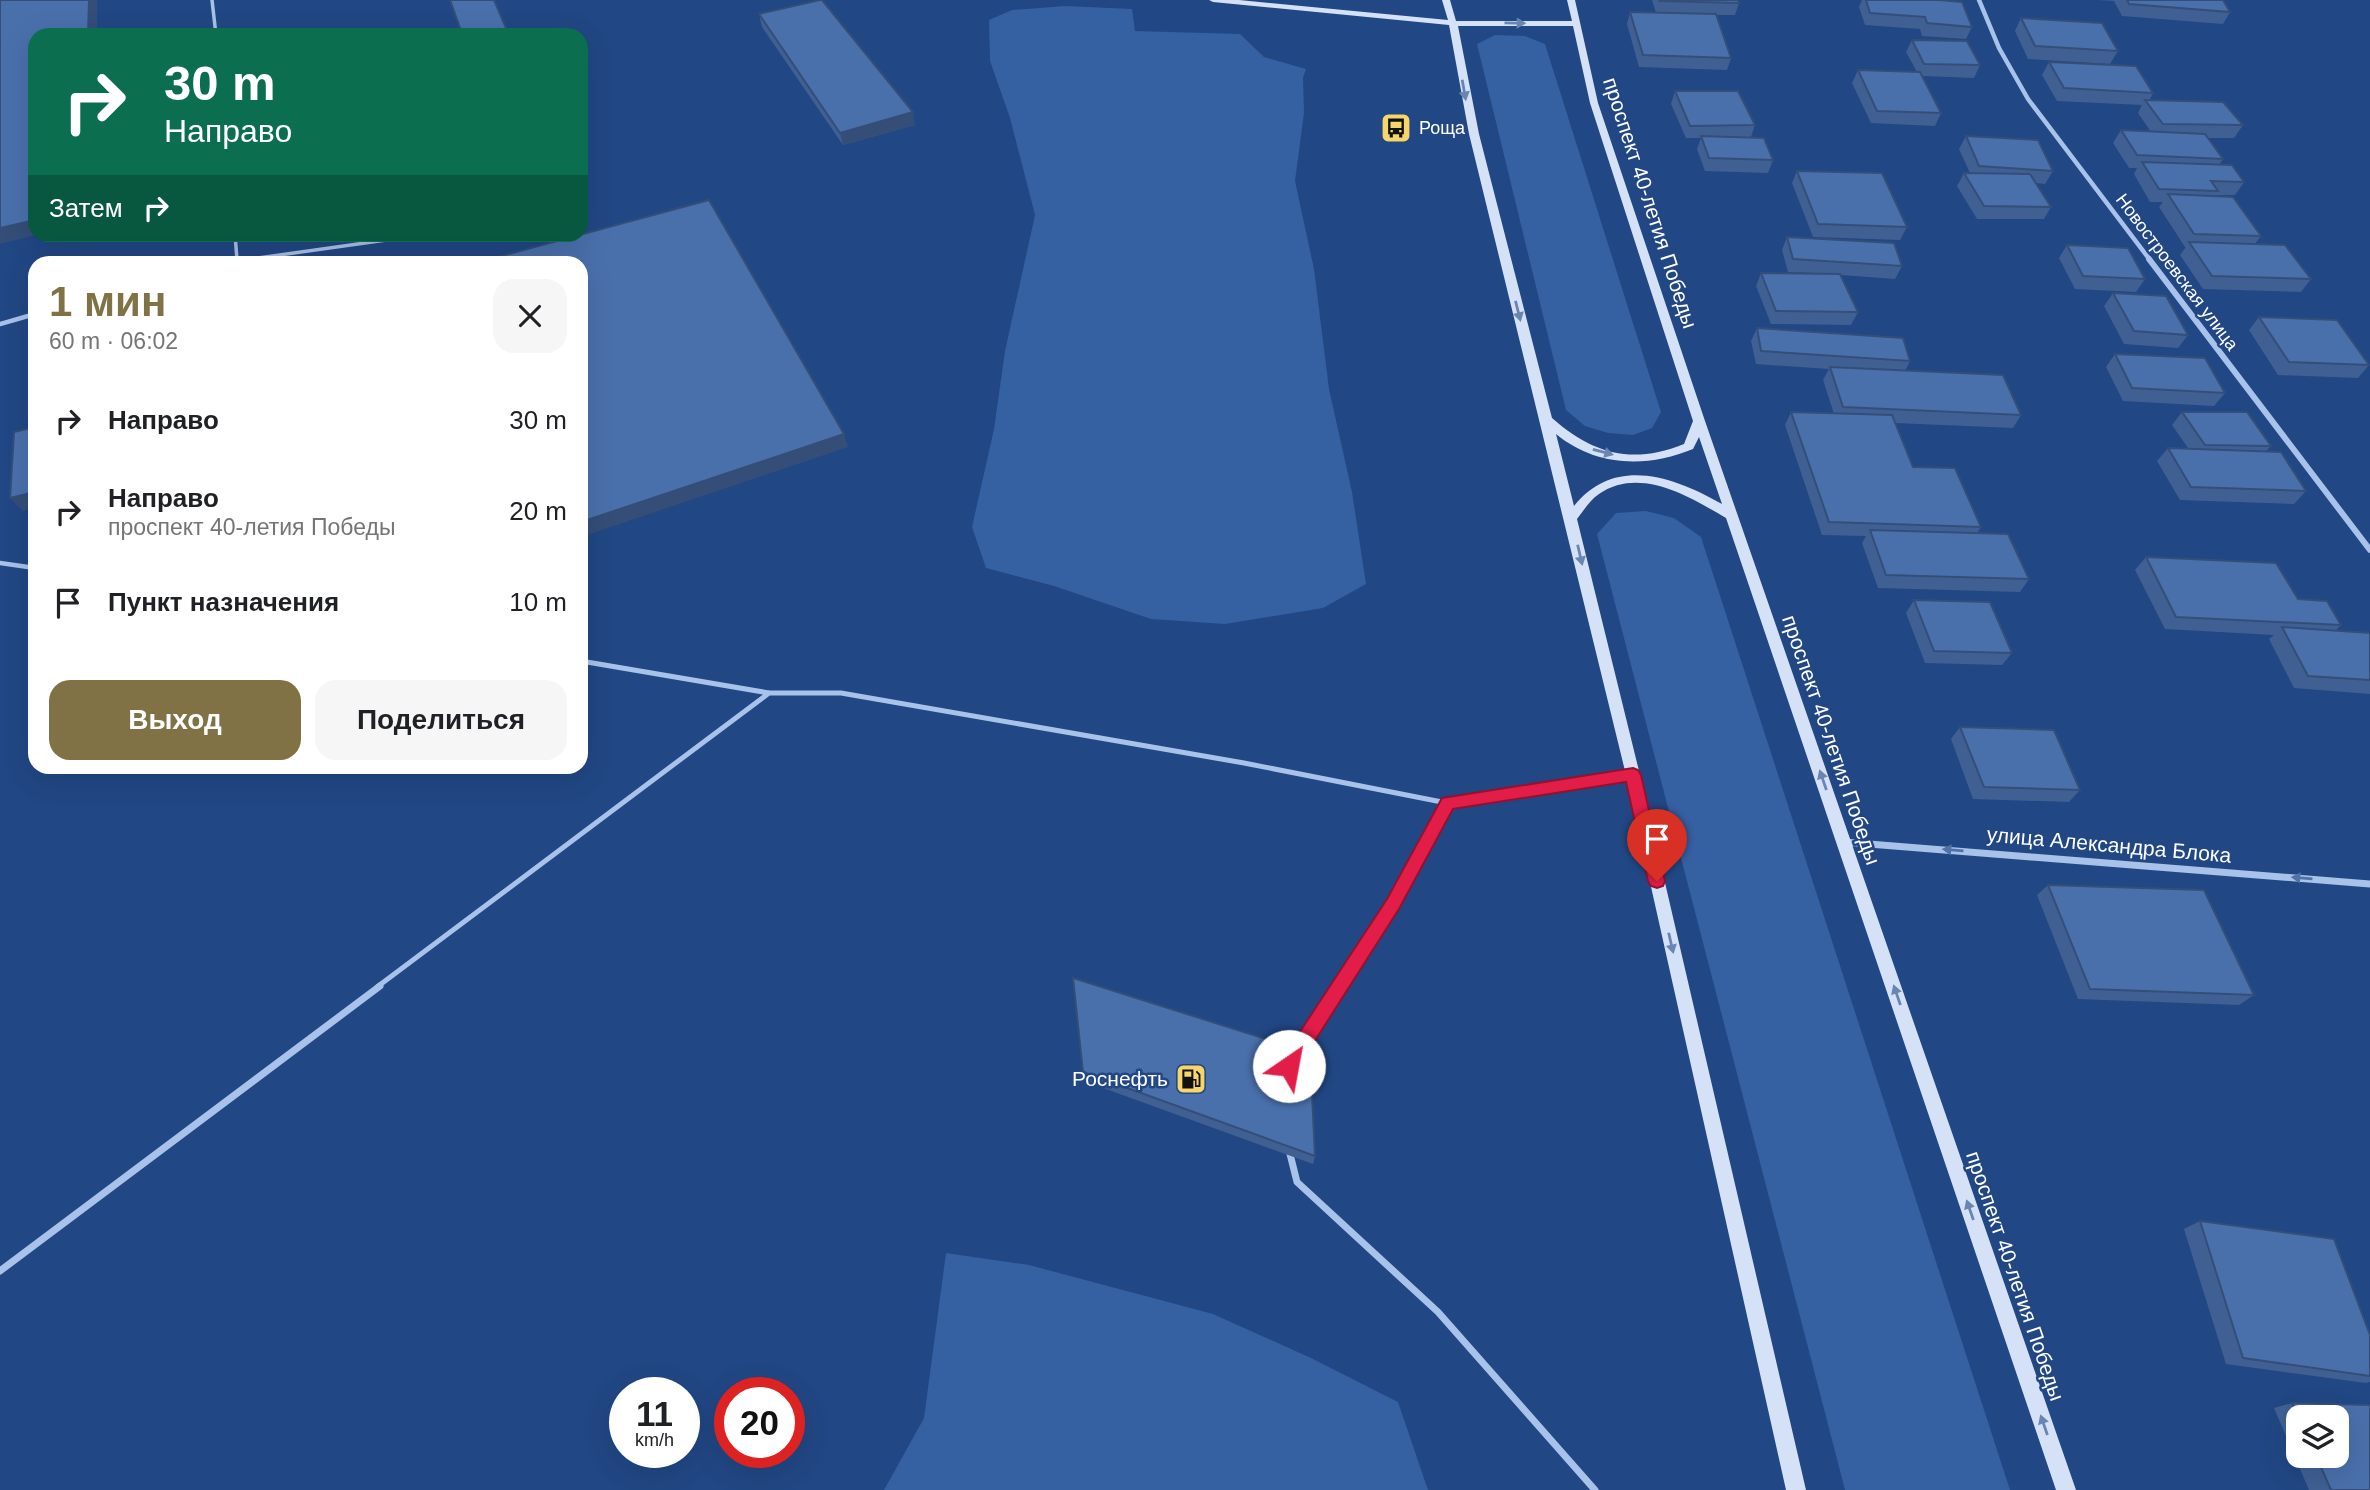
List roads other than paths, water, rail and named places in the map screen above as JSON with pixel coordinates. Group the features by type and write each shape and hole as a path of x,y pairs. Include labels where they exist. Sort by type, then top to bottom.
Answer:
{"main road":[{"path":"1213,0 1453,23 1578,24"},
{"path":"1446,0 1453,23 1471,123 1633,775 1796,1490"},
{"name":"проспект 40-летия Победы","path":"1571,0 1578,24 1580,50 1594,103 1730,515 2066,1490"},
{"path":"1545,419 1581,446 1638,460 1667,456 1689,446 1699,421"},
{"path":"1571,518 1596,491 1618,480 1654,480 1697,495 1730,515"}],"street":[{"name":"Новостроевская улица","path":"1979,0 1999,48 2028,99 2370,550"},
{"name":"улица Александра Блока","path":"1844,842 2370,884"}],"lane":[{"path":"212,0 215,28"},
{"path":"277,256 374,242"},
{"path":"0,324 28,316"},
{"path":"0,562 28,567"},
{"path":"588,662 769,693 841,693 1244,763 1447,803 1633,775"},
{"path":"0,1271 769,693"},
{"path":"1289,1066 1393,904 1447,803"},
{"path":"1287,1142 1297,1182 1438,1312 1595,1490"}],"place":[{"name":"Роща","path":"1396,128"},
{"name":"Роснефть","path":"1191,1079"}]}
